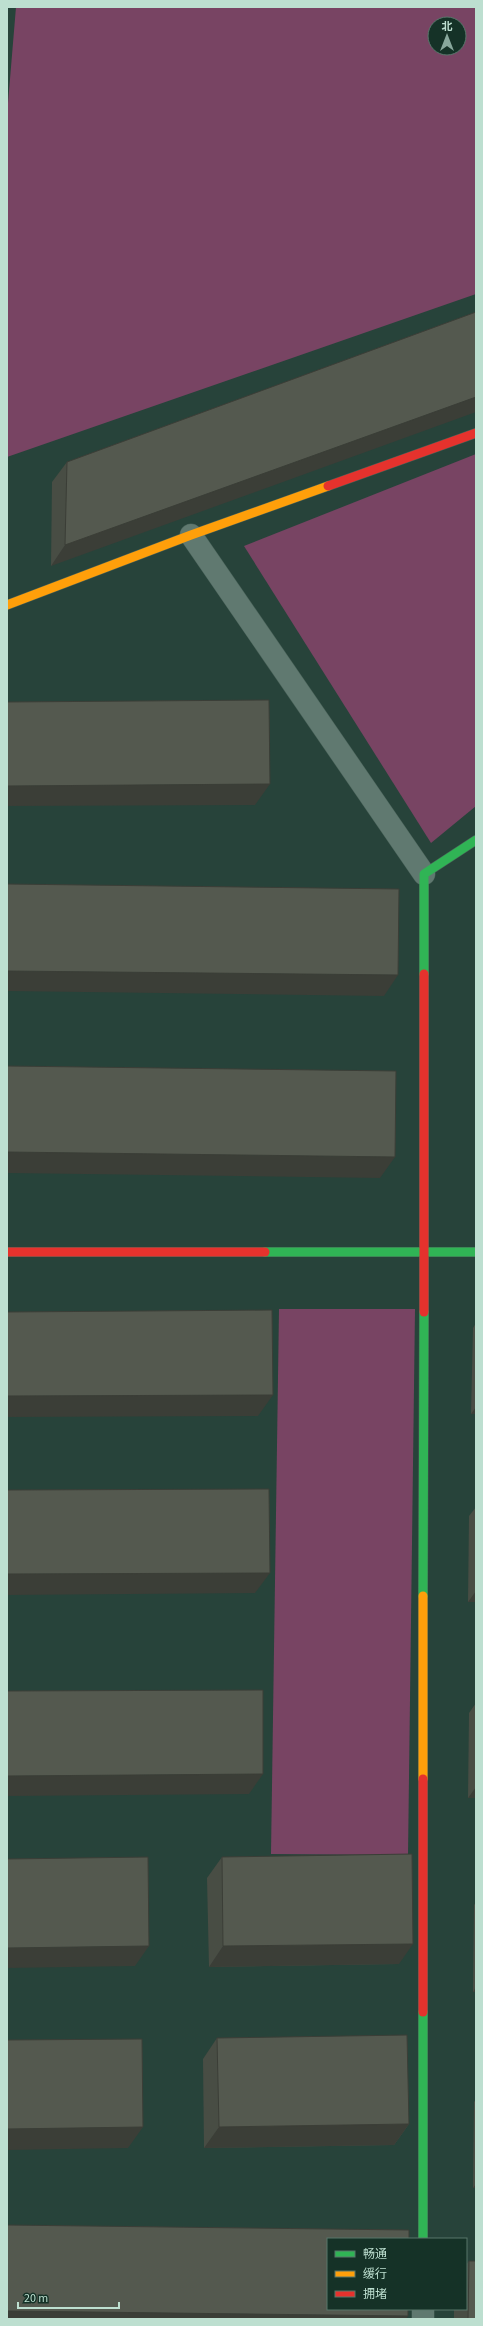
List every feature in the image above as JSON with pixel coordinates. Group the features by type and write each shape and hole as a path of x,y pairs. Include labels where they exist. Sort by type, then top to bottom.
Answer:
{"street":[{"path":"7,605 191,536 476,433"},
{"path":"191,536 424,874 422,1252 423,2238"},
{"path":"424,874 476,840"},
{"path":"7,1252 476,1252"}],"shaded area":[{"path":"16,7 476,7 476,294 7,457 7,115"},
{"path":"476,454 476,806 431,843 244,546"},
{"path":"279,1309 415,1309 408,1855 271,1854"}],"building":[{"path":"476,312 476,397 65,545 67,462"},
{"path":"269,700 270,784 7,786 7,702"},
{"path":"7,884 399,889 398,975 7,971"},
{"path":"7,1066 396,1071 395,1157 7,1152"},
{"path":"272,1310 273,1395 7,1396 7,1312"},
{"path":"269,1489 270,1573 7,1574 7,1490"},
{"path":"263,1690 263,1774 7,1776 7,1691"},
{"path":"412,1854 413,1944 223,1946 222,1857"},
{"path":"148,1857 149,1946 7,1948 7,1859"},
{"path":"407,2035 409,2124 219,2127 217,2038"},
{"path":"142,2039 143,2127 7,2129 7,2040"},
{"path":"7,2225 409,2230 409,2238 327,2238 327,2310 408,2310 408,2316 7,2311"},
{"path":"469,2261 476,2261 476,2319 468,2319"}],"traffic: fast":[{"path":"424,974 424,874 476,840"},
{"path":"265,1252 476,1252"},
{"path":"423,1596 424,1312"},
{"path":"423,2012 423,2238"}],"traffic: slow":[{"path":"7,605 191,535 328,486"},
{"path":"423,1596 423,1779"}],"traffic: jam":[{"path":"328,486 476,433"},
{"path":"424,974 424,1312"},
{"path":"7,1252 265,1252"},
{"path":"423,1779 423,2012"}]}
